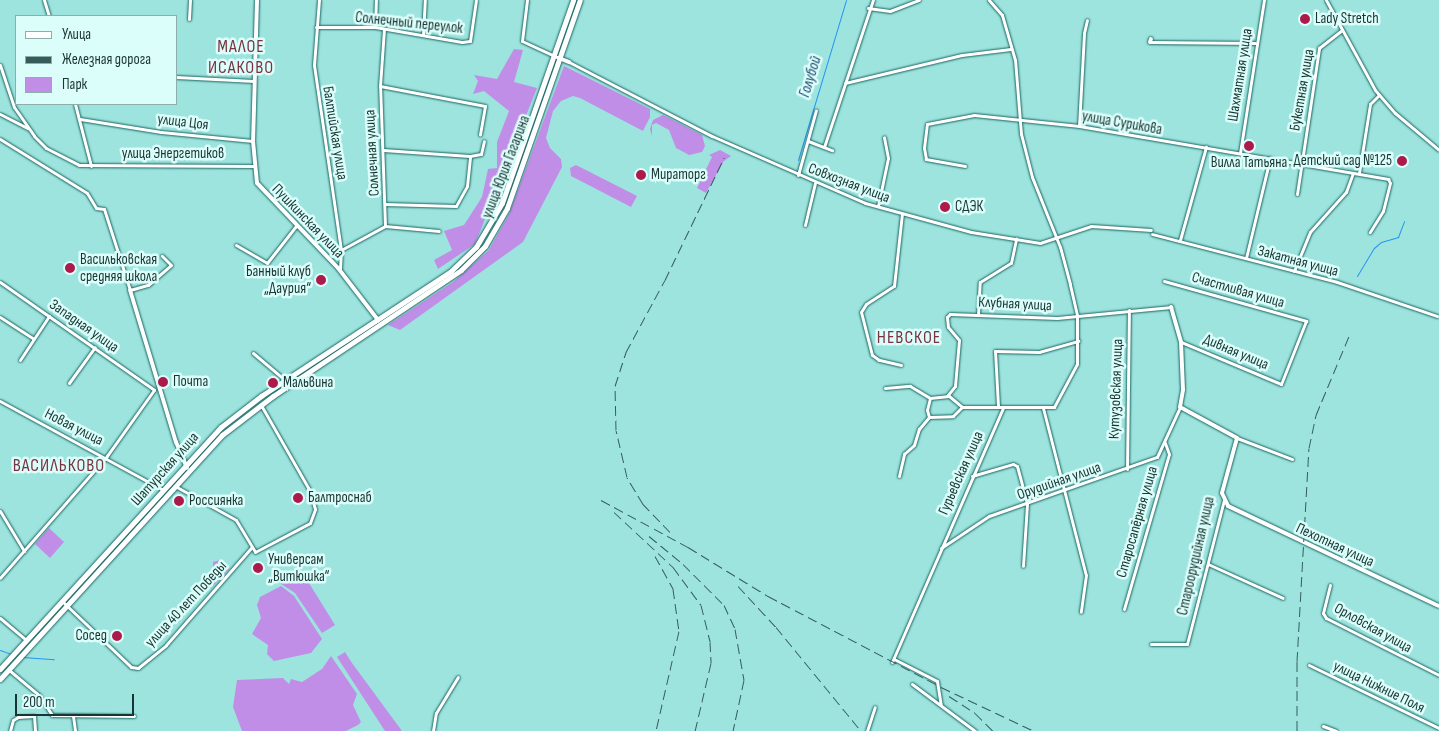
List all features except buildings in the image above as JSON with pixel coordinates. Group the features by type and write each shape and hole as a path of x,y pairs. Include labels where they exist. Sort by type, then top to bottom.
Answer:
{"main road":[{"name":"улица Юрия Гагарина","path":"377,318 451,271 484,237 502,203 573,0"},
{"name":"улица Юрия Гагарина","path":"381,324 461,270 490,239 507,208 580,0"},
{"name":"Шатурская улица","path":"0,669 65,604 174,486 187,467 222,427 261,396 377,318"},
{"name":"Шатурская улица","path":"0,679 23,656 163,490 187,467 222,435 261,405 381,324"},
{"path":"250,404 261,405 261,396"}],"street":[{"path":"44,0 49,15"},
{"path":"189,20 190,0"},
{"name":"Пушкинская улица","path":"257,0 253,141 257,183 296,226 340,269 381,324"},
{"name":"Балтийская улица","path":"319,0 314,65 317,96 341,250 340,269"},
{"path":"374,27 376,0"},
{"path":"423,35 425,0"},
{"name":"Солнечный переулок","path":"316,27 374,27 470,40 476,0"},
{"path":"527,0 522,41 559,58"},
{"path":"824,147 872,0"},
{"path":"868,8 890,11 919,0"},
{"path":"885,388 910,386 930,398 946,396 962,406 998,406 1003,408 1054,407 1061,398 1077,364 1077,315 1060,247 1054,240 1032,176 1018,118 1015,60 1002,15 989,0"},
{"name":"Шахматная улица","path":"1240,153 1264,0"},
{"path":"1326,0 1341,31 1379,95 1395,113 1439,150"},
{"path":"1079,126 1084,33 1087,20"},
{"name":"Солнечная улица","path":"384,29 380,86 385,226"},
{"name":"Букетная улица","path":"1296,194 1319,48 1341,31"},
{"path":"1150,40 1256,43"},
{"path":"845,83 962,55 1011,50"},
{"name":"Совхозная улица","path":"559,58 712,136 815,182 902,214 971,232 1040,244 1054,240 1063,234 1098,226 1152,232"},
{"path":"0,65 14,107 29,129"},
{"path":"178,77 254,81"},
{"path":"380,86 485,106 480,135"},
{"path":"1358,173 1370,104 1379,95"},
{"path":"75,105 92,166"},
{"path":"798,175 816,110"},
{"path":"0,114 29,129"},
{"name":"улица Сурикова","path":"965,166 926,159 927,124 974,115 1018,118 1079,126 1388,179 1389,191 1380,220 1370,232"},
{"name":"улица Цоя","path":"80,120 161,132 253,141"},
{"name":"улица Энергетиков","path":"29,129 46,148 79,164 92,166 254,166"},
{"path":"878,206 888,158 884,137"},
{"path":"0,139 87,193 96,208 104,209 187,467"},
{"path":"383,150 470,156 481,154 484,141"},
{"path":"808,141 832,150"},
{"path":"1180,240 1206,147"},
{"path":"385,204 456,206 467,186 470,156"},
{"path":"1246,258 1270,158"},
{"path":"1294,270 1310,232 1346,192 1353,173"},
{"path":"805,225 815,182"},
{"path":"901,365 879,360 872,355 861,312 866,304 894,286 902,214"},
{"path":"236,245 266,263 296,226"},
{"path":"341,250 385,226 439,231"},
{"name":"Закатная улица","path":"1152,232 1294,270 1437,316"},
{"path":"978,314 980,282 1011,263 1016,239"},
{"path":"130,290 148,286 171,265 162,256"},
{"name":"Счастливая улица","path":"1164,281 1306,321 1281,384"},
{"name":"Западная улица","path":"0,282 154,390"},
{"name":"Клубная улица","path":"946,396 955,386 960,340 948,327 947,317 955,312 1030,319 1170,307"},
{"name":"Орудийная улица","path":"941,548 973,524 1157,457 1180,408 1183,390 1181,342 1170,307"},
{"name":"Кутузовская улица","path":"1127,469 1129,310"},
{"path":"20,360 49,316"},
{"path":"0,317 34,339"},
{"path":"998,406 995,351 1039,352 1078,341"},
{"name":"Дивная улица","path":"1181,342 1281,384"},
{"path":"69,383 95,347"},
{"path":"253,353 285,380"},
{"path":"0,578 107,456 154,390 160,387"},
{"path":"929,417 927,410 930,398"},
{"name":"Новая улица","path":"0,401 107,456 163,490"},
{"path":"174,486 236,520 255,552 304,527 313,519 315,509 310,491 261,405"},
{"path":"899,476 904,454 914,445 919,429 929,417 953,416 962,406"},
{"name":"Гурьевская улица","path":"941,548 971,476 1003,408"},
{"path":"1043,408 1066,491 1086,575 1081,612"},
{"path":"1180,408 1237,438 1292,458"},
{"name":"Староорудийная улица","path":"1151,644 1187,644 1224,500 1222,493 1237,438"},
{"name":"Старосапёрная улица","path":"1124,610 1169,454 1165,443"},
{"path":"971,476 1016,464 1027,504 1024,566"},
{"name":"Пехотная улица","path":"1224,500 1228,506 1439,606"},
{"path":"0,511 24,551"},
{"name":"улица 40 лет Победы","path":"65,604 131,668 138,668 166,645 251,548"},
{"path":"941,548 893,660 937,681 941,706"},
{"path":"1208,564 1283,598"},
{"name":"Орловская улица","path":"1330,584 1324,613 1326,618 1439,675"},
{"path":"0,618 28,641"},
{"name":"улица Нижние Поля","path":"1309,665 1439,728"},
{"path":"7,672 39,695 52,714 134,716"},
{"path":"433,731 437,710 458,677"},
{"path":"912,684 975,731"},
{"path":"866,731 875,707"},
{"path":"10,731 12,720 18,717 34,716 34,731"},
{"path":"74,716 75,731"},
{"path":"1324,726 1336,731"}],"green space":[{"path":"514,49 523,50 514,82 537,88 475,244 438,269 434,260 452,250 444,231 464,225 482,197 488,169 497,168 497,142 509,111 484,91 473,94 478,81 474,75 497,79"},
{"path":"564,66 650,109 650,117 643,131 580,98 573,96 561,101 553,111 546,138 550,148 561,159 562,167 523,242 400,330 388,325 453,282 489,250 509,214"},
{"path":"663,115 702,135 705,146 702,152 689,155 676,148 669,130 656,123 652,125 652,136 650,129 653,120"},
{"path":"720,150 731,156 724,161 706,193 697,188 712,157 709,155"},
{"path":"576,165 637,196 631,207 571,176 570,168"},
{"path":"49,528 64,542 50,558 35,544"},
{"path":"220,560 229,569 213,586 213,562"},
{"path":"287,574 304,575 335,625 322,633 295,593 272,578 287,578"},
{"path":"281,586 294,596 322,639 311,653 274,661 267,654 268,645 252,634 261,618 257,605 260,597"},
{"path":"345,652 402,731 385,731 337,657"},
{"path":"331,656 357,694 353,705 361,722 358,725 346,731 242,731 233,707 237,680 283,678 289,684 291,679 302,682 322,669"}],"waterway":[{"name":"Голубой","path":"798,160 846,0"},
{"path":"1357,276 1374,248 1381,242 1398,237 1404,221"},
{"path":"0,650 11,654"},
{"path":"22,657 54,659"}],"railway":[{"path":"670,532 643,504 627,477 616,430 615,386 626,352 665,280 724,158"},
{"path":"1297,731 1297,661 1309,448 1316,415 1349,336"},
{"path":"601,500 688,547 768,596 941,687 1034,731"},
{"path":"614,512 673,567 701,605 710,642 711,663 695,731"},
{"path":"649,536 683,564 724,605 735,629 744,680 733,731"},
{"path":"655,556 673,589 679,631 656,731"},
{"path":"738,586 776,627 861,731"},
{"path":"949,696 975,713 993,731"}],"place":[{"name":"Lady Stretch","path":"1305,19"},
{"name":"Вилла Татьяна","path":"1249,146"},
{"name":"Детский сад №125","path":"1402,161"},
{"name":"Мираторг","path":"641,175"},
{"name":"СДЭК","path":"945,207"},
{"name":"Васильковская средняя школа","path":"70,268"},
{"name":"Банный клуб „Даурия“","path":"321,280"},
{"name":"Почта","path":"163,382"},
{"name":"Мальвина","path":"273,383"},
{"name":"Балтроснаб","path":"298,498"},
{"name":"Россиянка","path":"179,501"},
{"name":"Универсам „Витюшка“","path":"258,568"},
{"name":"Сосед","path":"117,636"}],"district":[{"name":"МАЛОЕ ИСАКОВО","path":"241,58"},
{"name":"НЕВСКОЕ","path":"909,338"},
{"name":"ВАСИЛЬКОВО","path":"59,466"}]}
